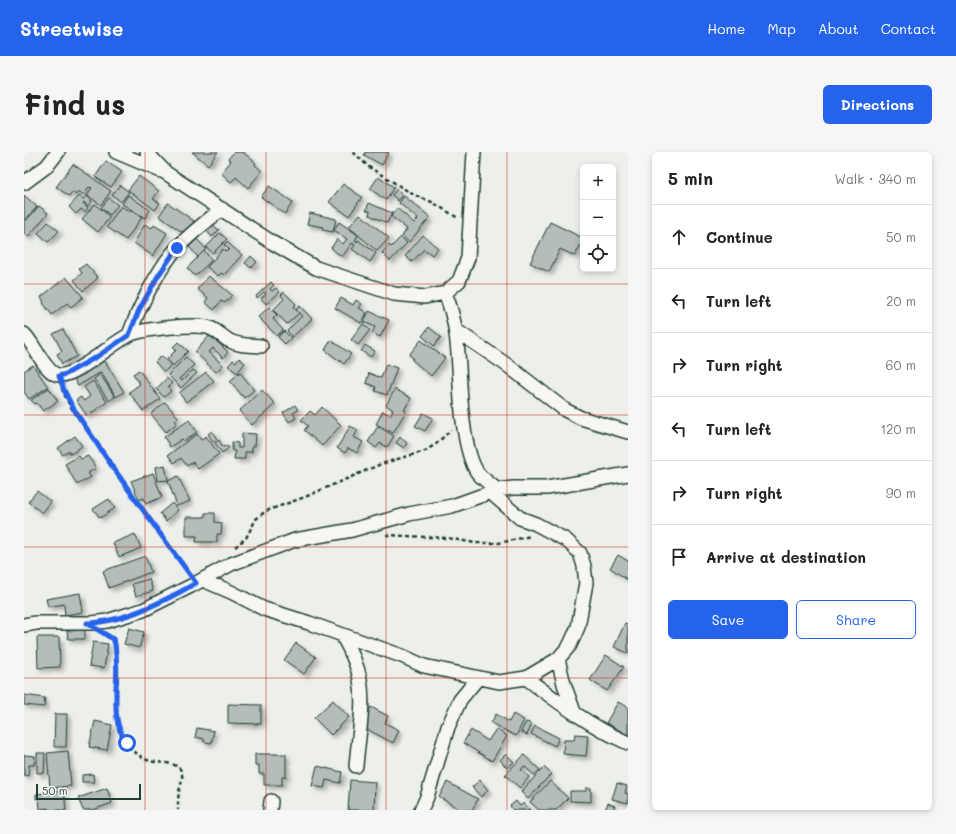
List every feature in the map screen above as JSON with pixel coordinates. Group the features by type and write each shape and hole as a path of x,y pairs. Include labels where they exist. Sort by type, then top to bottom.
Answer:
{"street":[{"path":"24,183 47,166 58,152"},
{"path":"116,152 166,173 273,243 316,268 394,294 425,296 445,293 459,281 468,258 474,152"},
{"path":"147,152 166,173"},
{"path":"129,335 139,310 158,276 177,248 222,209"},
{"path":"199,582 231,592 264,609 402,656 424,666 499,682 526,678 558,659 570,645 578,627 586,584 584,566 580,554 566,540 536,524 520,518 477,473 468,447 462,414 457,331 452,308 445,293"},
{"path":"24,334 52,373 59,376 66,374 98,356 129,335 141,332 176,327 203,326 213,329 232,342 243,345 261,346"},
{"path":"457,331 507,365 565,410 581,418 628,432"},
{"path":"24,625 36,623 87,623 107,621 143,610 231,564 294,540 352,530 409,514 452,506 493,491 512,488 547,488 628,474"},
{"path":"342,635 355,660 360,679 361,706 356,766"},
{"path":"558,659 564,684 574,712"},
{"path":"421,810 427,797 448,727 460,700 478,678"},
{"path":"526,678 602,730 628,743"}],"path":[{"path":"353,152 369,166 414,195 432,202 452,215 470,223"},
{"path":"59,376 63,390 78,417 126,486 199,582"},
{"path":"230,551 246,538 256,519 266,511 305,497 381,464 425,451 436,444 450,431 462,414"},
{"path":"385,535 448,538 499,544 549,532"},
{"path":"87,623 113,639 115,644 115,713 121,735 132,750 149,761 170,764 181,770 182,783 179,792 178,810"}],"building":[{"path":"192,152 218,152 208,165"},
{"path":"234,152 243,152 256,163 255,165 262,171 248,188 236,177 231,182 221,173 231,161 228,159"},
{"path":"365,152 389,152 382,165 364,155"},
{"path":"106,161 122,172 111,187 95,177"},
{"path":"73,164 111,191 101,205 87,195 92,188 89,187 84,195 78,191 76,195 72,192 69,196 56,187"},
{"path":"139,176 159,191 153,199 160,203 155,210 128,190"},
{"path":"378,177 394,187 386,200 370,189"},
{"path":"343,184 362,197 349,216 329,202"},
{"path":"120,185 129,192 121,202 112,195"},
{"path":"269,186 293,202 285,214 261,197"},
{"path":"397,189 403,195 398,201 392,195"},
{"path":"24,195 37,207 24,221"},
{"path":"128,195 150,210 145,218 122,204"},
{"path":"79,196 83,199 87,196 92,201 88,206 84,202 83,203 88,208 85,212 81,209 76,214 69,207"},
{"path":"404,196 430,217 409,242 402,236 407,229 391,216 397,208 414,223 418,219 399,203"},
{"path":"109,198 118,205 110,215 101,208"},
{"path":"168,203 194,221 185,234 159,216"},
{"path":"369,203 392,213 387,223 369,215 370,211 366,210"},
{"path":"95,204 110,217 98,232 82,219"},
{"path":"39,206 48,213 28,237 24,233 24,223"},
{"path":"121,206 142,217 126,240 107,227"},
{"path":"310,213 336,219 333,232 322,230 323,227 307,224"},
{"path":"360,214 389,238 377,251 349,227"},
{"path":"48,222 59,231 48,242 38,233"},
{"path":"339,222 358,235 355,240 357,242 358,240 376,253 370,262 352,249 355,245 352,243 342,257 331,248 337,239 343,244 347,239 334,230"},
{"path":"550,222 580,237 580,246 575,256 560,249 549,272 530,263"},
{"path":"145,224 152,228 154,225 167,233 153,256 134,243"},
{"path":"212,224 219,230 212,237 206,230"},
{"path":"220,233 227,239 213,253 206,247"},
{"path":"423,235 438,248 432,255 424,249 412,262 405,256"},
{"path":"401,237 407,243 390,261 382,253 389,245 391,247"},
{"path":"197,239 206,249 198,257 189,247"},
{"path":"227,242 242,255 224,275 221,273 218,276 207,267 223,249 226,252 229,249 224,245"},
{"path":"204,251 212,260 195,276 187,268"},
{"path":"251,256 257,262 251,268 245,263"},
{"path":"86,264 98,278 83,291 74,280 82,273 79,269"},
{"path":"209,276 232,295 225,303 221,301 214,310 205,302 208,298 197,289"},
{"path":"66,277 83,297 71,307 67,303 52,315 43,303 44,302 41,297"},
{"path":"271,282 274,285 270,289 272,291 276,288 280,292 266,304 261,298 266,294 264,292 257,298 256,296"},
{"path":"284,292 296,304 293,307 299,313 287,324 273,310 284,299 281,295"},
{"path":"341,298 353,305 356,300 362,304 359,308 367,313 361,323 335,308"},
{"path":"300,306 312,319 292,337 287,331 302,316 296,310"},
{"path":"269,307 277,315 273,319 283,330 277,336 258,317"},
{"path":"369,311 389,320 380,337 372,333 375,327 364,322"},
{"path":"363,324 370,330 358,345 351,340"},
{"path":"429,327 441,337 434,346 422,336"},
{"path":"63,329 77,356 62,364 57,354 62,351 53,334"},
{"path":"284,331 291,338 285,344 278,337"},
{"path":"210,335 228,352 223,358 213,348 209,352 223,365 216,372 195,352"},
{"path":"331,340 351,354 344,364 325,350"},
{"path":"421,340 445,358 431,376 412,360 413,358 409,355"},
{"path":"178,342 188,351 173,366 167,359 176,350 173,347"},
{"path":"365,345 375,351 371,357 361,351"},
{"path":"161,356 171,365 164,372 155,362"},
{"path":"186,357 194,365 179,379 182,381 193,370 197,373 181,388 168,375"},
{"path":"103,358 124,392 116,397 101,372 78,386 73,377"},
{"path":"239,358 245,363 237,373 228,366 233,360 236,362"},
{"path":"386,364 397,368 387,395 375,391 376,387 366,383 369,373 381,378"},
{"path":"33,365 48,387 29,399 24,392 24,371"},
{"path":"139,370 160,399 143,411 129,392 140,384 133,374"},
{"path":"206,372 214,381 186,402 179,393"},
{"path":"240,372 254,390 244,398 230,381"},
{"path":"100,374 115,397 109,401 94,379"},
{"path":"167,378 172,383 168,387 171,391 164,397 156,389"},
{"path":"93,381 107,402 87,416 76,400 81,397 84,401 90,396 84,387"},
{"path":"49,388 58,401 43,411 37,403 35,404 31,400"},
{"path":"395,389 411,398 404,410 406,411 393,433 376,424 383,411 390,415 393,410 386,405"},
{"path":"262,390 275,404 252,425 239,411"},
{"path":"165,402 178,417 175,420 177,423 166,432 151,414"},
{"path":"295,405 298,410 293,413 296,418 289,422 283,413"},
{"path":"322,407 341,425 322,446 304,430 308,426 301,420 310,411 315,415"},
{"path":"423,413 433,418 425,431 415,426"},
{"path":"189,420 197,432 184,441 182,439 170,447 164,437"},
{"path":"350,426 358,430 354,437 363,442 357,453 348,448 345,453 337,448"},
{"path":"378,426 394,436 387,447 380,443 376,448 368,442"},
{"path":"212,431 217,439 213,442 208,434"},
{"path":"242,433 256,434 255,446 252,446 252,452 245,452 245,459 234,459 235,451 232,451 232,442 238,443 238,448 242,448"},
{"path":"197,434 201,440 206,436 219,454 198,469 193,462 187,466 181,458 174,463 168,455"},
{"path":"75,436 82,446 71,454 69,451 63,455 58,448"},
{"path":"400,437 407,443 404,448 396,443"},
{"path":"219,440 223,447 227,445 229,448 222,453 215,443"},
{"path":"79,456 81,459 88,456 96,468 88,473 91,477 77,485 65,464"},
{"path":"165,465 168,480 158,481 156,467"},
{"path":"153,473 162,497 146,504 144,498 139,500 131,481"},
{"path":"178,476 190,501 177,506 168,481"},
{"path":"37,491 51,502 42,513 28,502"},
{"path":"109,499 115,508 100,518 93,509"},
{"path":"172,503 178,510 166,521 160,513"},
{"path":"205,513 215,513 215,522 222,523 221,534 217,534 217,542 196,542 197,536 186,536 186,517 205,517"},
{"path":"135,534 141,548 119,557 113,543"},
{"path":"618,555 628,561 628,580 610,568"},
{"path":"145,556 151,572 109,588 103,571"},
{"path":"149,579 153,591 136,596 132,584"},
{"path":"80,593 83,612 65,615 64,604 48,607 46,599"},
{"path":"625,623 628,624 628,653 614,647"},
{"path":"129,628 144,632 139,648 124,644"},
{"path":"85,630 85,639 68,639 67,631"},
{"path":"37,637 59,637 60,667 38,668"},
{"path":"93,642 108,644 104,668 89,666"},
{"path":"296,643 316,657 304,674 284,660"},
{"path":"606,655 624,667 607,691 590,680"},
{"path":"24,695 45,698 44,707 24,705"},
{"path":"333,700 349,717 331,735 314,718"},
{"path":"618,702 628,707 628,735 606,723"},
{"path":"228,704 261,705 261,724 228,723"},
{"path":"371,707 388,716 385,723 399,730 393,743 361,726"},
{"path":"55,714 67,714 66,747 54,747"},
{"path":"496,714 509,722 513,714 524,720 516,736 491,723"},
{"path":"95,721 112,725 107,750 89,747"},
{"path":"526,722 532,724 527,735 521,732"},
{"path":"535,726 559,738 555,746 531,734"},
{"path":"197,728 214,731 211,743 204,742 204,739 195,737"},
{"path":"496,729 507,736 492,761 463,743 471,730 488,741"},
{"path":"575,734 588,735 586,756 563,754 564,740 574,740"},
{"path":"68,751 71,786 50,788 47,753"},
{"path":"37,753 45,753 44,773 37,773"},
{"path":"255,754 286,754 286,777 282,777 282,785 264,785 264,774 259,774 259,765 255,765"},
{"path":"506,754 514,762 507,768 500,760"},
{"path":"24,755 35,756 34,765 29,765 28,776 24,775"},
{"path":"524,755 540,770 534,775 524,766 521,770 529,777 520,788 505,775"},
{"path":"317,766 342,772 340,783 326,780 324,788 312,786"},
{"path":"544,767 551,774 528,799 521,792"},
{"path":"93,774 94,782 82,782 82,775"},
{"path":"350,780 375,782 374,810 348,810"},
{"path":"480,780 488,790 481,797 472,787"},
{"path":"550,781 568,798 556,810 539,810 530,802"},
{"path":"447,782 478,799 472,810 461,810 439,797"},
{"path":"617,783 627,786 625,793 628,794 628,803 612,799"},
{"path":"107,788 112,803 93,810 83,810 78,798"},
{"path":"586,788 591,788 591,802 570,801 570,791 586,791"},
{"path":"64,791 66,810 49,810 48,808 40,809 39,798 36,799 36,794"},
{"path":"516,801 520,806 524,803 530,810 513,810 510,806"},
{"path":"608,803 615,806 613,810 605,810"}],"route":[{"path":"127,743 121,735 115,713 115,644 113,639 87,623 107,621 143,610 196,583 78,417 63,390 59,376 66,374 98,356 129,335 139,310 158,276 177,248"}]}
